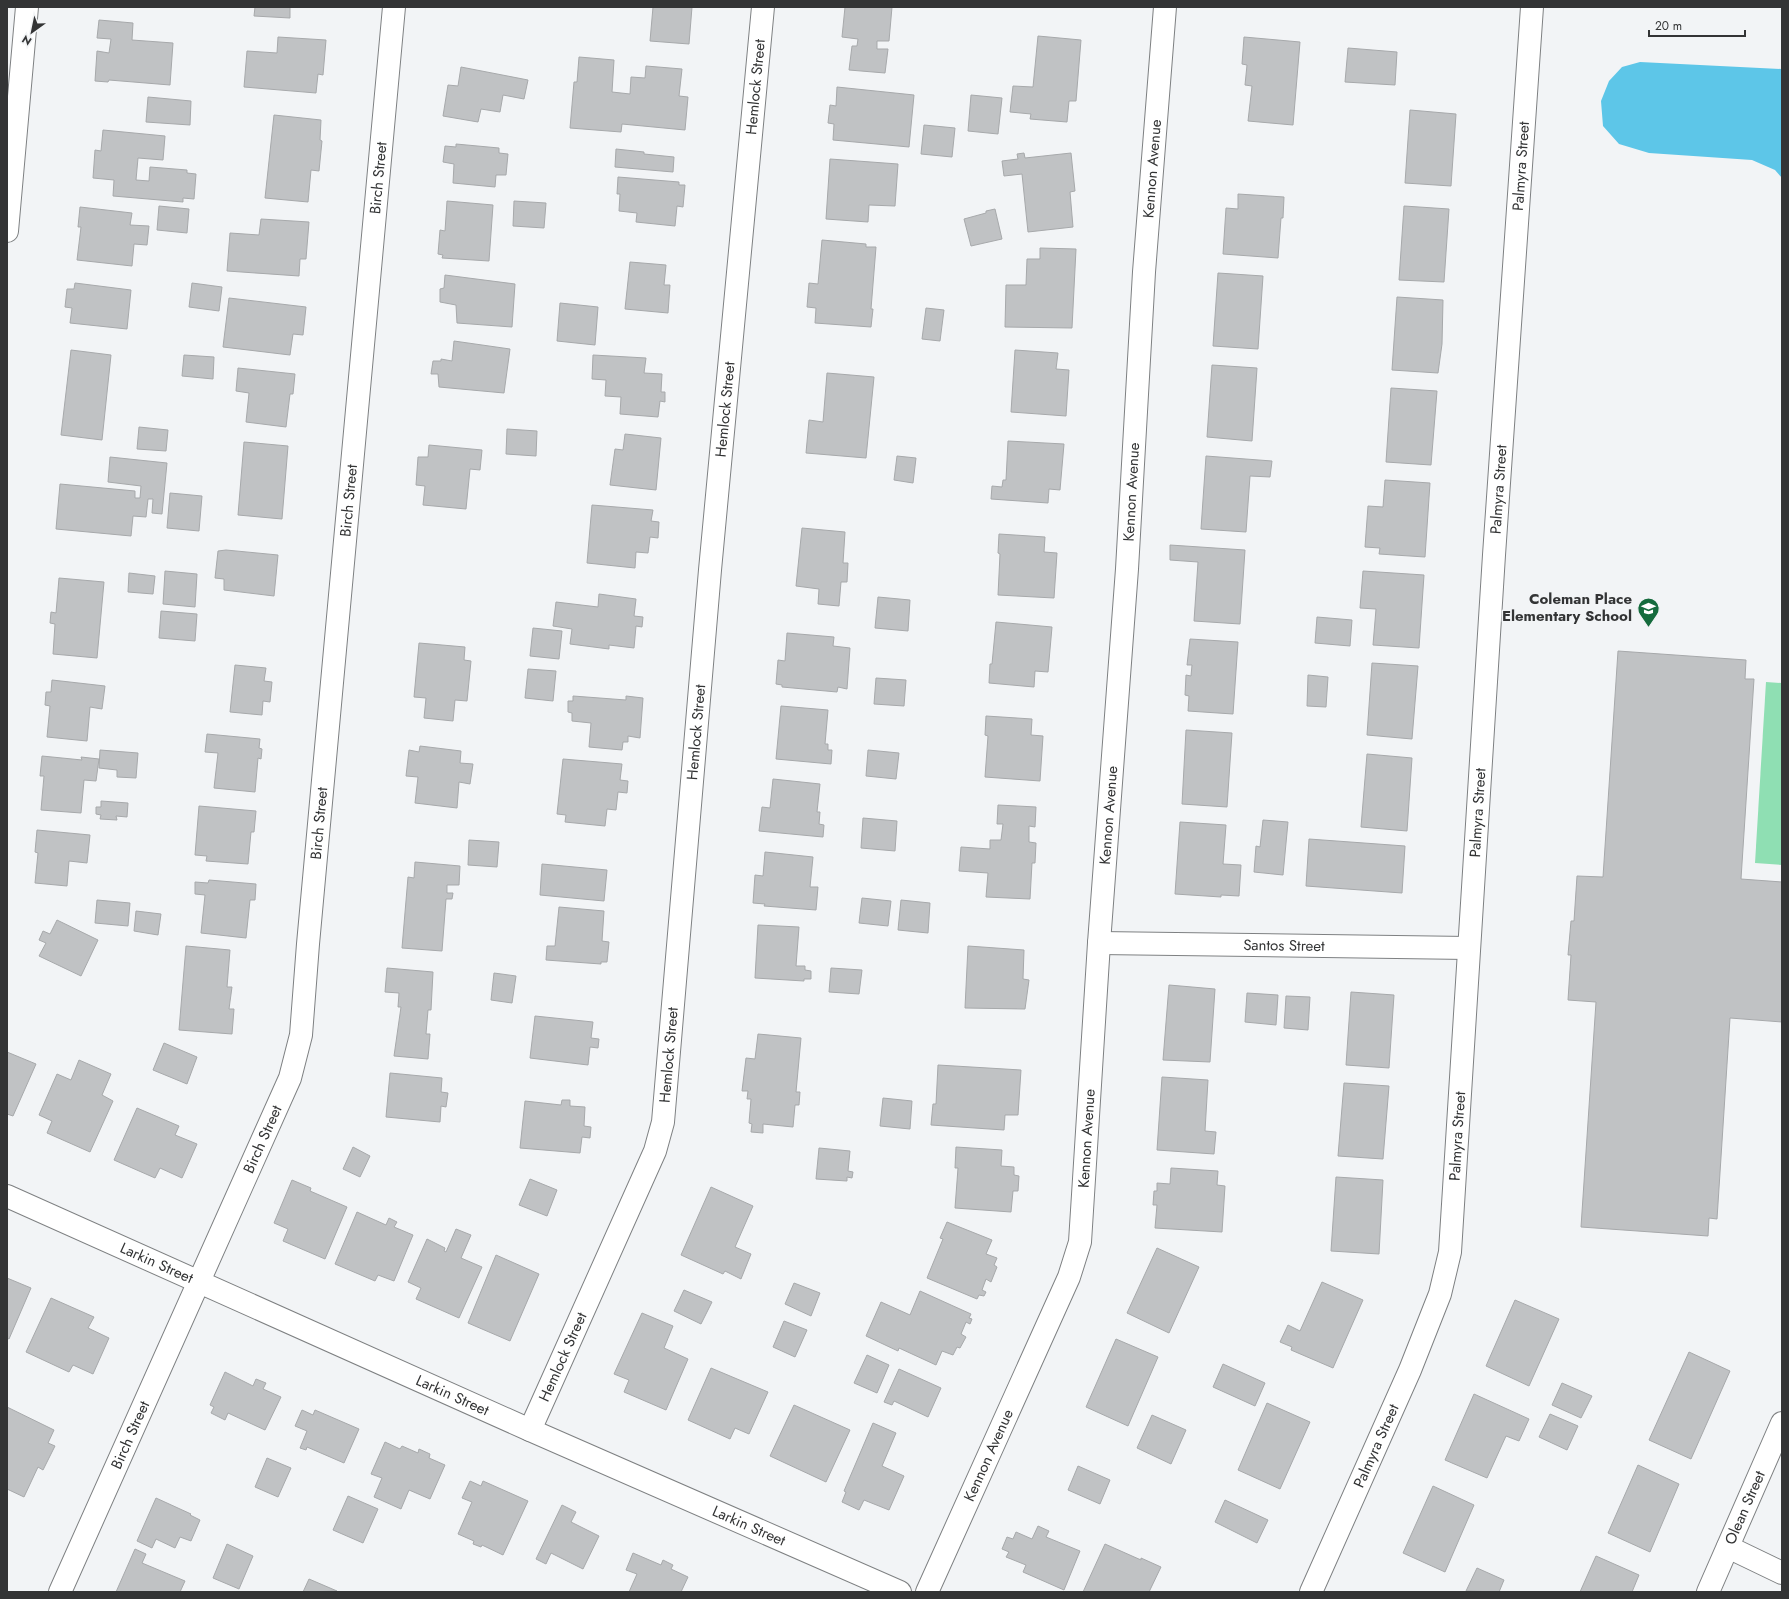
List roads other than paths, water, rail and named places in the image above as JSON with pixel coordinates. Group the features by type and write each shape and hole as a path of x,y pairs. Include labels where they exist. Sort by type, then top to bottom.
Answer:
{"street":[{"path":"7,231 27,7"},
{"name":"Birch Street","path":"60,1592 290,1078 302,1035 310,920 394,7"},
{"name":"Hemlock Street","path":"530,1430 655,1151 663,1122 711,562 763,7"},
{"name":"Kennon Avenue","path":"927,1592 1069,1277 1080,1242 1099,943 1127,569 1144,272 1165,7"},
{"name":"Palmyra Street","path":"1311,1592 1410,1370 1440,1294 1450,1252 1468,948 1532,7"},
{"name":"Santos Street","path":"1099,943 1468,948"},
{"name":"Larkin Street","path":"7,1196 530,1430 900,1592"},
{"name":"Olean Street","path":"1708,1592 1782,1423"},
{"path":"1728,1547 1782,1573"}],"water":[{"path":"1640,62 1782,69 1782,178 1775,170 1752,160 1649,153 1619,144 1603,126 1601,101 1609,81 1622,67"}],"place":[{"name":"Coleman Place Elementary School","path":"1648,628"}]}
